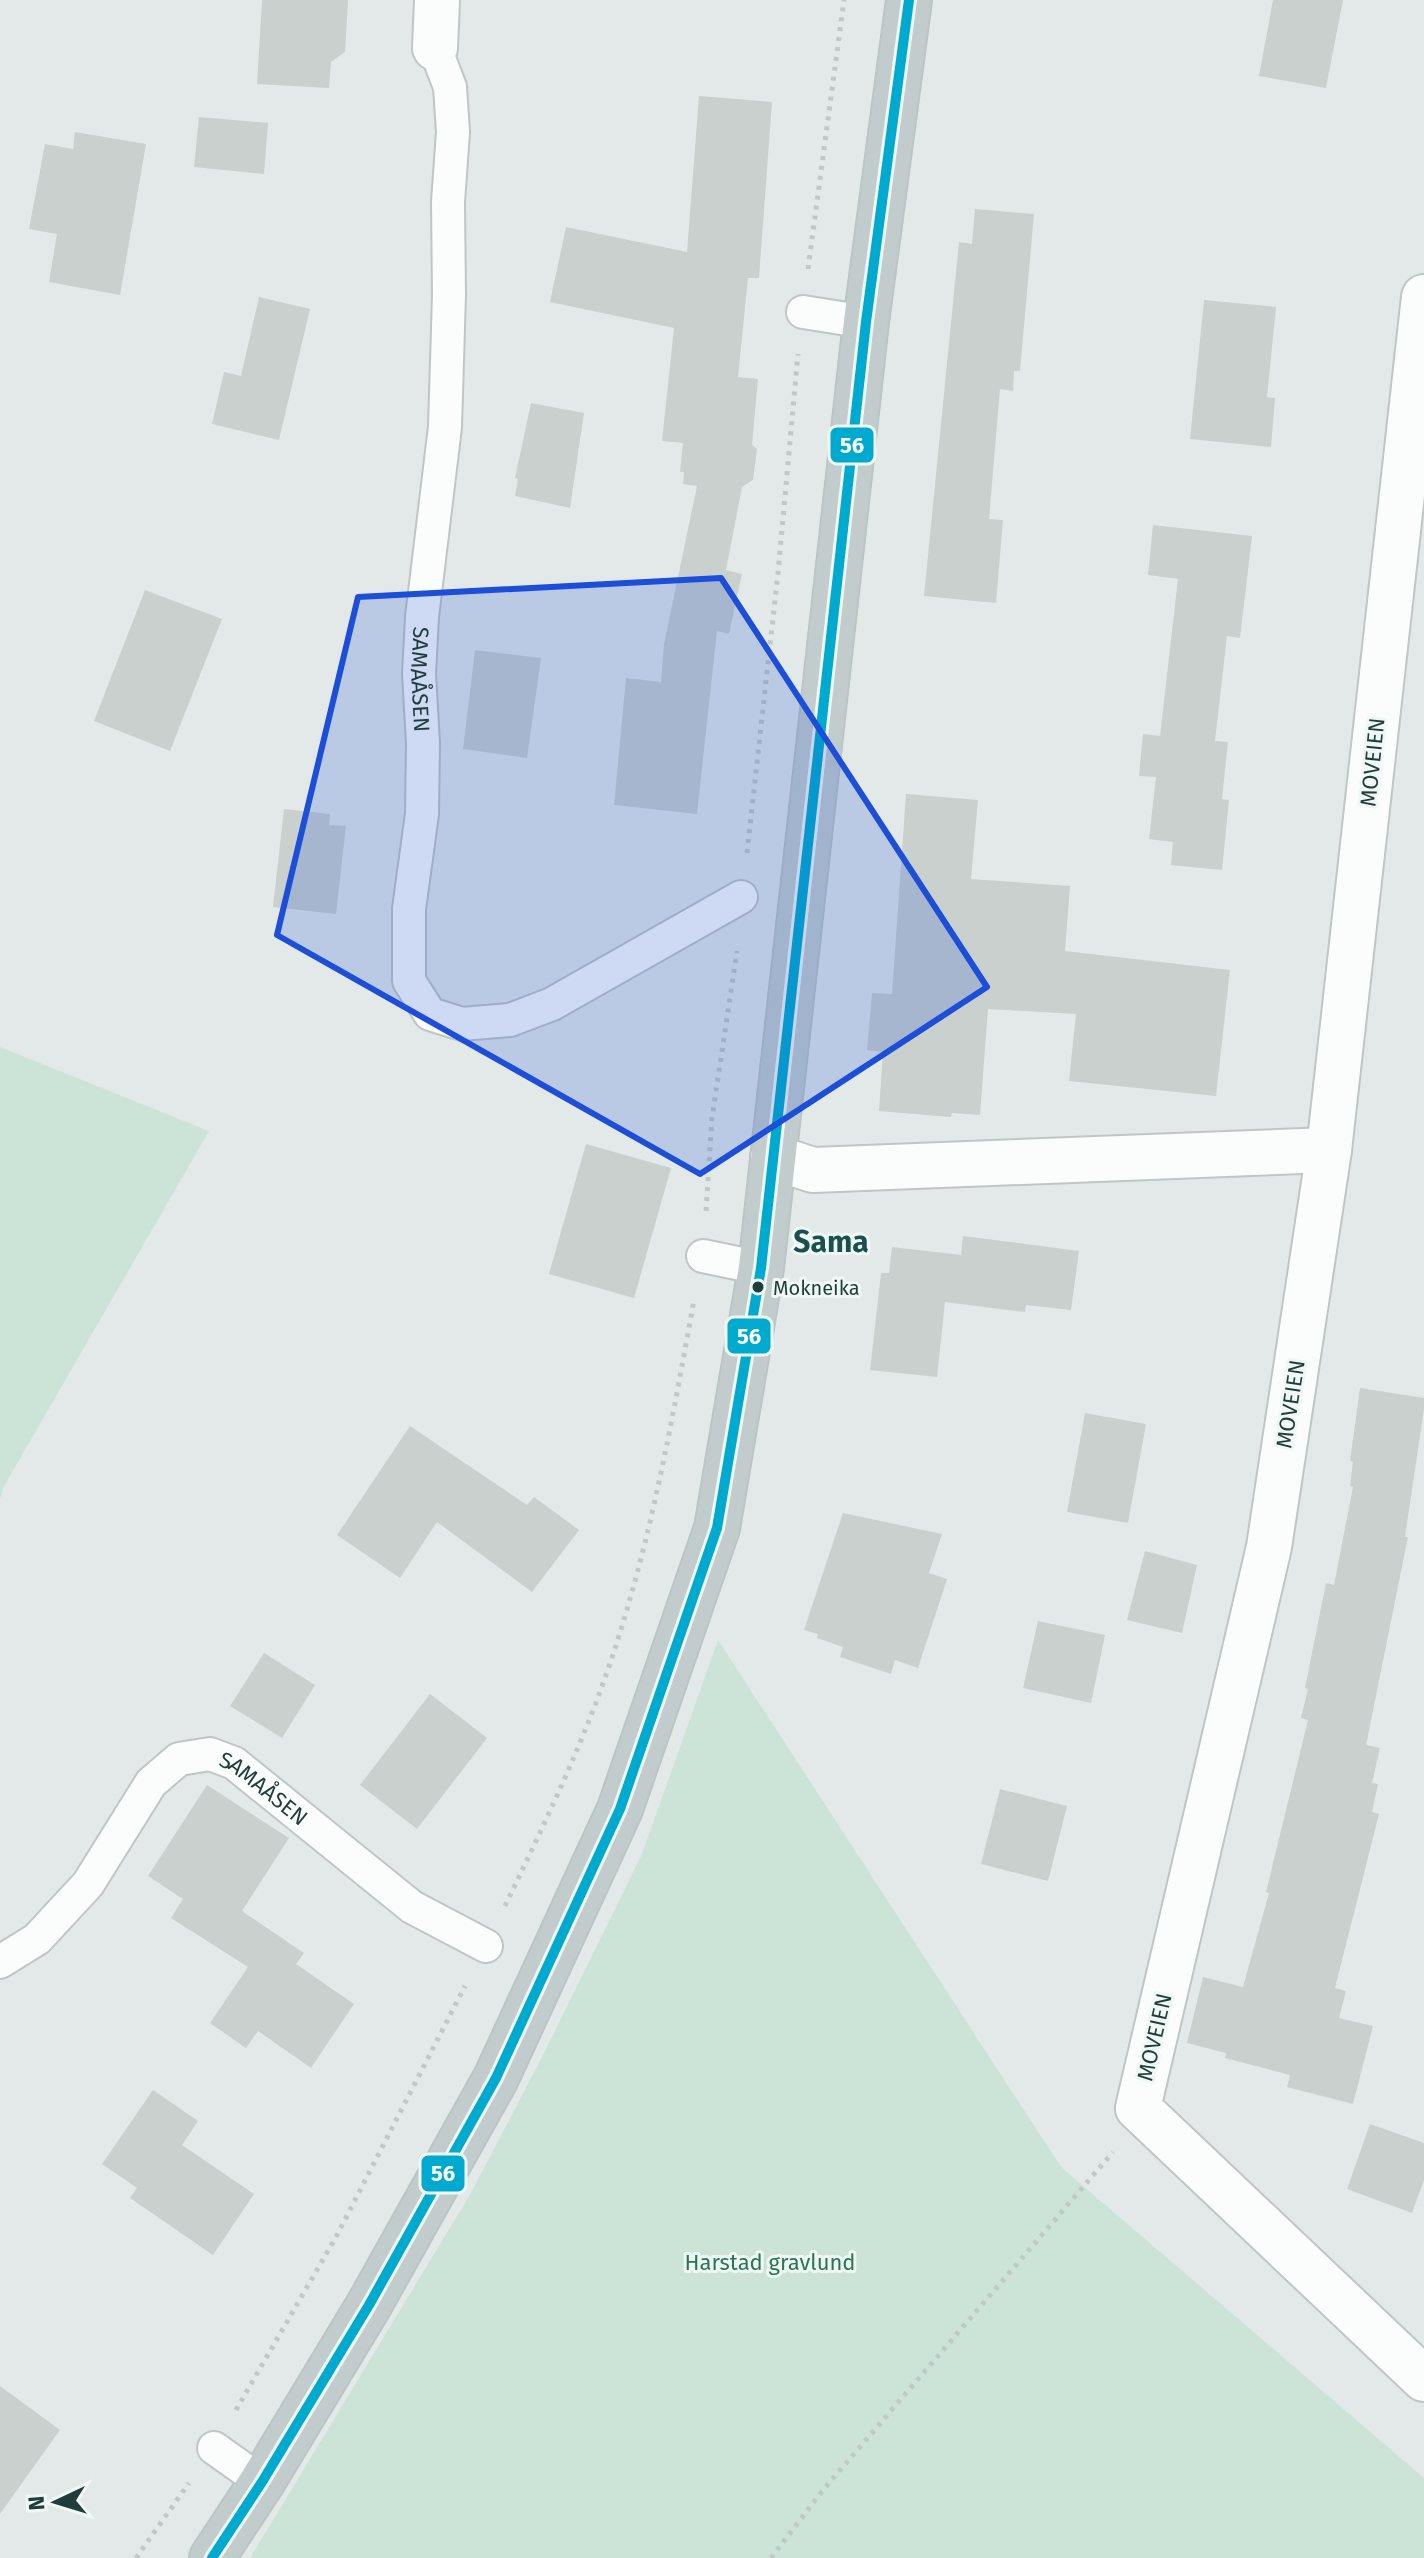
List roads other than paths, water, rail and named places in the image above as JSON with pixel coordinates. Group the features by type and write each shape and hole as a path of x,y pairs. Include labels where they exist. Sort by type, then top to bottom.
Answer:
{"highway":[{"path":"212,2558 262,2482 369,2305 496,2078 620,1809 717,1528 761,1268 866,322 909,0"}],"street":[{"name":"SAMAÅSEN","path":"435,48 437,0"},
{"name":"MOVEIEN","path":"1424,297 1329,1150 1269,1547 1138,2108 1424,2379"},
{"path":"773,1157 813,1170 1329,1150"}],"lane":[{"name":"SAMAÅSEN","path":"435,48 450,87 453,132 448,202 449,295 445,427 422,617 419,674 423,743 422,814 409,909 409,981 430,1014 462,1024 510,1020 552,1004 741,897"},
{"path":"803,312 866,322"},
{"path":"703,1256 761,1268"},
{"name":"SAMAÅSEN","path":"0,1962 37,1939 88,1884 151,1783 179,1759 210,1754 234,1763 412,1907 486,1946"},
{"path":"214,2448 262,2482"}],"place":[{"name":"Mokneika","path":"758,1287"}],"district":[{"name":"Sama","path":"831,1242"}],"park label":[{"name":"Harstad gravlund","path":"770,2262"}]}
